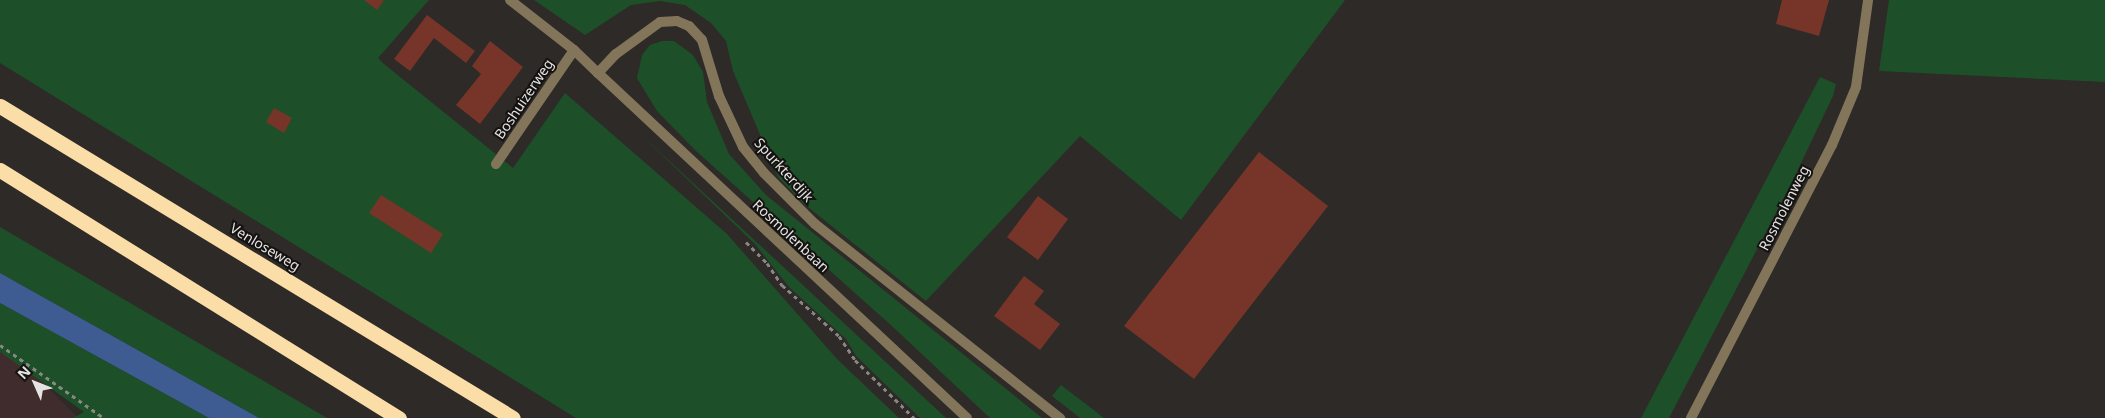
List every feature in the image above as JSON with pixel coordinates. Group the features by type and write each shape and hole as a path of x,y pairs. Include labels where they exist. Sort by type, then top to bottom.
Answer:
{"highway":[{"name":"Venloseweg","path":"0,106 513,418"},
{"path":"0,170 399,418"}],"street":[{"path":"510,0 574,50 598,73"},
{"name":"Rosmolenweg","path":"1691,418 1832,145 1856,87 1868,0"},
{"name":"Spurkterdijk","path":"598,73 616,54 660,22 677,21 689,26 702,40 719,96 743,147 764,173 815,224 1060,418"},
{"name":"Boshuizerweg","path":"496,164 574,50"},
{"name":"Rosmolenbaan","path":"598,73 967,418"}],"path":[{"path":"743,239 768,264 782,285 839,336 855,360 914,418"},
{"path":"0,345 104,418"}],"shaded area":[{"path":"0,340 78,418 0,418"}],"green space":[{"path":"0,0 429,0 378,58 384,64 513,168 565,93 727,234 837,359 899,418 576,418 0,63"},
{"path":"534,0 1345,0 1181,220 1080,136 926,301 804,204 778,177 733,71 726,41 711,23 685,5 660,1 631,5 585,35"},
{"path":"1889,0 2105,0 2105,82 1879,71"},
{"path":"662,41 674,41 693,55 703,72 707,102 729,154 766,195 1042,418 990,418 893,327 695,150 657,111 637,78 642,55 650,45"},
{"path":"1820,77 1836,84 1833,96 1791,184 1669,418 1641,418"},
{"path":"636,130 946,418 920,418 856,356 846,339 789,287 755,244"},
{"path":"0,227 327,418 259,418 0,273"},
{"path":"0,303 209,418 73,418 84,412 0,352"},
{"path":"1061,385 1104,418 1080,418 1052,396"}],"water":[{"path":"0,273 259,418 209,418 0,303"}],"building":[{"path":"364,0 384,0 377,10"},
{"path":"1782,0 1829,0 1819,36 1776,24"},
{"path":"427,15 475,51 466,63 434,38 410,71 394,59"},
{"path":"490,41 523,67 480,124 456,105 481,74 472,66"},
{"path":"274,108 292,118 284,133 266,122"},
{"path":"1259,152 1328,206 1194,379 1124,326"},
{"path":"381,195 443,234 431,253 369,213"},
{"path":"1038,196 1068,219 1038,260 1007,237"},
{"path":"1024,276 1044,291 1034,304 1060,324 1040,350 994,316"}]}
